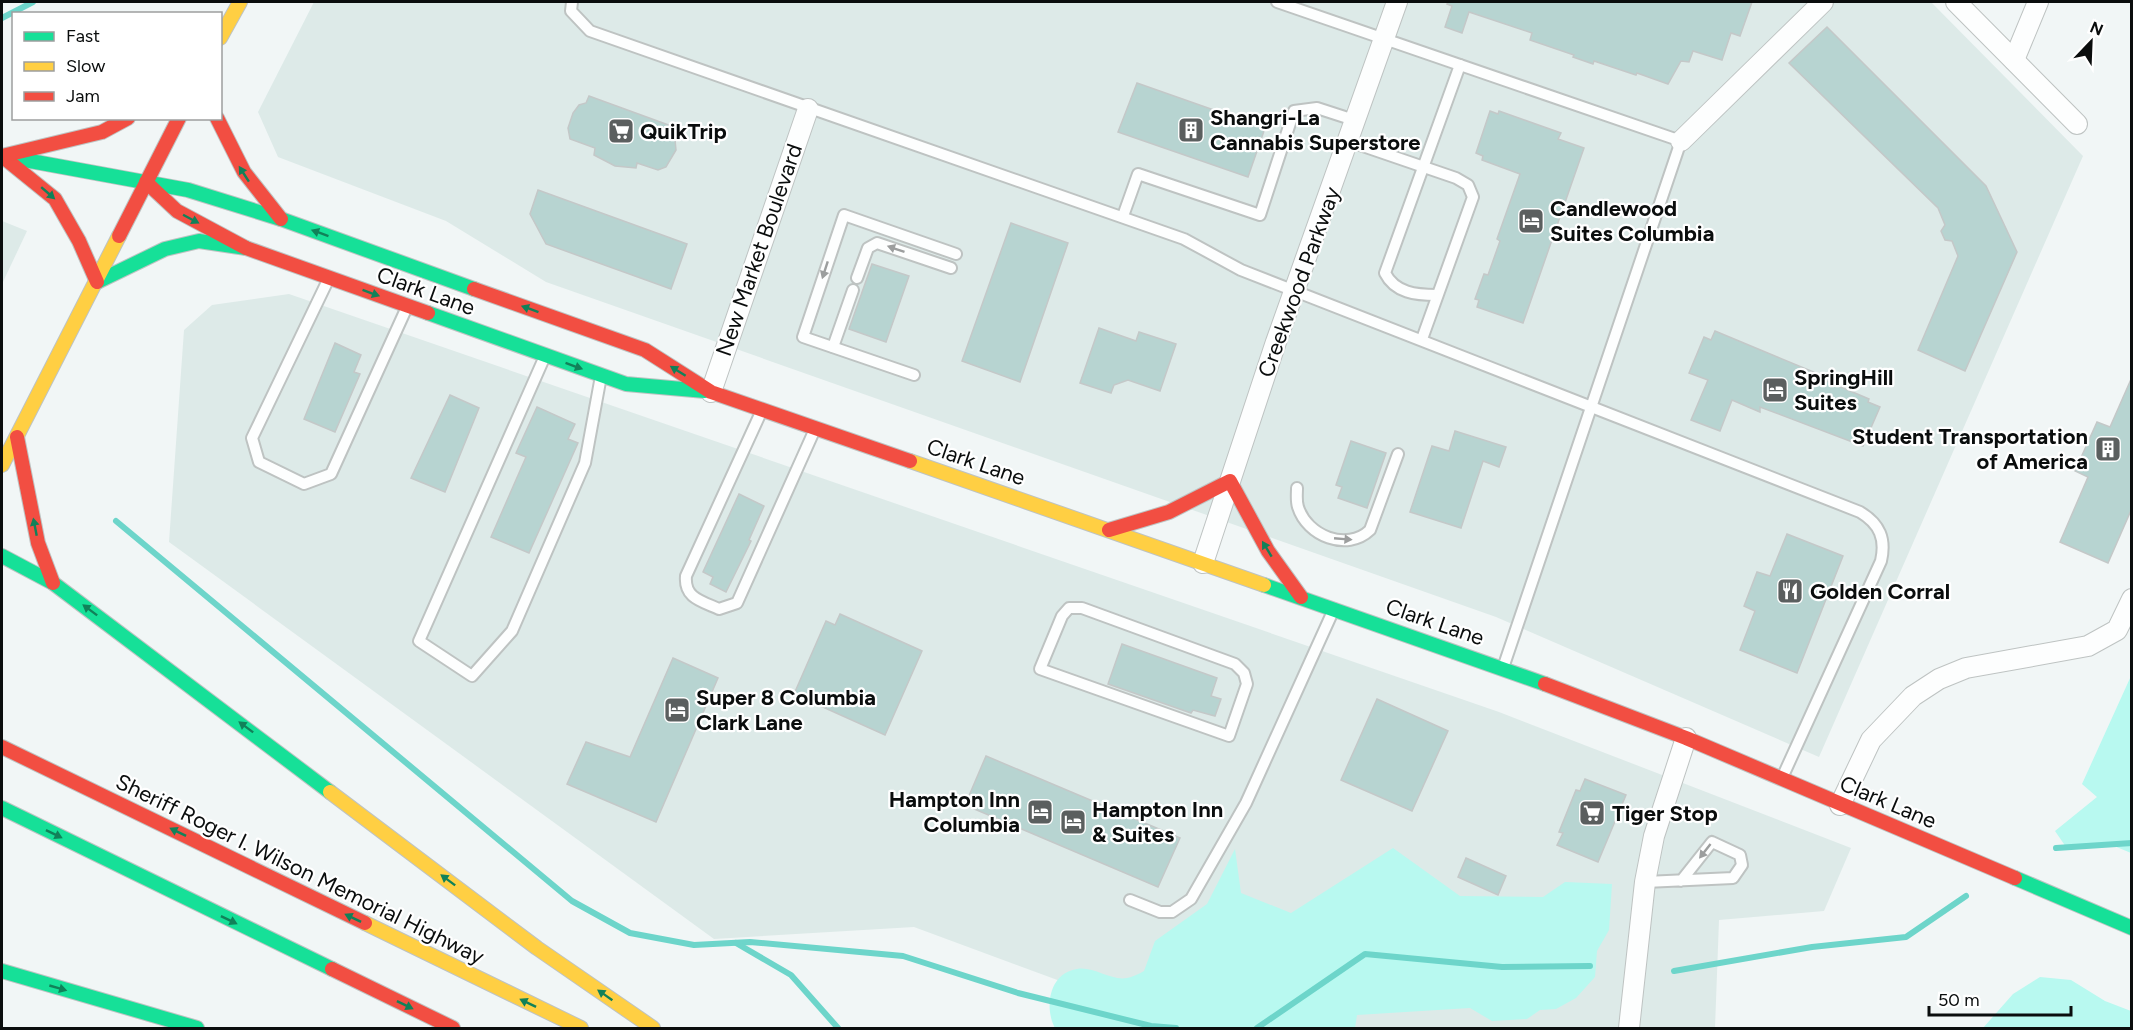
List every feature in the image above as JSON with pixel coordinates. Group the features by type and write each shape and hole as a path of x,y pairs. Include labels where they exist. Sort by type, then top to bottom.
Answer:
{"main road":[{"path":"222,34 240,2"},
{"path":"2,156 93,135 124,120"},
{"path":"2,465 178,120"},
{"path":"218,120 237,163 281,219"},
{"path":"2,156 55,199 79,242 97,282"},
{"name":"Clark Lane","path":"2,156 188,190 281,219 645,350 711,392 1334,608 1503,668 1686,738 2132,928"},
{"name":"Clark Lane","path":"146,182 177,211 246,248 626,384 711,392"},
{"path":"97,282 165,249 199,241 246,248"},
{"path":"2,446 17,438"},
{"path":"17,438 38,543 53,583"},
{"path":"1109,530 1169,512 1230,480 1268,551 1301,597"},
{"path":"2,556 53,583 537,948 653,1029"},
{"name":"Sheriff Roger I. Wilson Memorial Highway","path":"2,747 581,1029"},
{"path":"2,808 453,1029"},
{"path":"2,971 197,1029"}],"street":[{"name":"Creekwood Parkway","path":"1203,563 1354,120 1397,2"},
{"path":"1682,141 1822,2"},
{"path":"1956,2 2078,124"},
{"path":"2014,60 2038,2"},
{"name":"New Market Boulevard","path":"711,392 808,109"},
{"path":"1840,805 1871,740 1913,696 1939,679 1966,668 2088,646 2117,630 2132,599"},
{"path":"1629,1029 1645,882 1654,836 1686,738"}],"lane":[{"path":"572,2 571,11 590,31 1184,239 1241,270 1860,512 1872,520 1882,534 1884,548 1881,561 1782,778"},
{"path":"1277,2 1682,141 1503,668"},
{"path":"1437,295 1418,295 1404,291 1390,282 1385,273 1460,65"},
{"path":"1123,216 1138,174 1260,215 1294,111 1317,108 1354,120"},
{"path":"1348,141 1468,185 1473,197 1422,339"},
{"path":"914,375 803,337 844,214 956,254"},
{"path":"857,278 868,248 878,243 951,268"},
{"path":"329,278 252,438 259,462 303,484 330,474 407,306"},
{"path":"833,347 853,290"},
{"path":"545,355 419,641 472,676 512,631 585,463 602,376"},
{"path":"762,410 686,576 685,588 689,595 719,609 737,603 815,428"},
{"path":"1298,488 1297,505 1304,519 1314,530 1329,538 1348,542 1362,537 1370,530 1398,453"},
{"path":"1069,608 1082,608 1175,642 1235,664 1244,673 1247,684 1229,736 1040,669 1062,616 1069,608"},
{"path":"1130,900 1160,912 1172,912 1191,899 1246,803 1334,608"},
{"path":"1645,882 1681,881 1733,878 1742,865 1740,855 1712,842 1681,881"}],"shaded area":[{"path":"314,2 1931,2 2083,156 1819,757 1496,617 546,282 446,221 278,157 258,112"},
{"path":"2,221 27,231 2,284"},
{"path":"289,294 1499,712 1851,848 1824,911 1719,920 1715,1028 1173,1028 1166,1020 914,927 714,939 169,542 184,330 212,305"}],"green space":[{"path":"2131,676 2131,853 2107,843 2066,847 2055,831 2097,797 2082,784"},
{"path":"1393,848 1460,896 1543,897 1565,882 1612,884 1609,930 1597,951 1595,977 1576,998 1556,1009 1540,1010 1527,1019 1492,1021 1470,1008 1357,1015 1355,1028 1055,1028 1050,1002 1051,993 1060,977 1077,969 1121,978 1131,977 1144,971 1155,941 1207,904 1235,849 1241,893 1291,913"},
{"path":"2040,977 2071,980 2105,1001 2131,1011 2131,1028 1983,1028 2013,994"}],"building":[{"path":"1448,2 1752,2 1740,36 1731,33 1722,60 1693,51 1689,62 1681,61 1668,84 1637,73 1636,75 1594,61 1593,64 1573,57 1574,55 1530,40 1532,33 1469,12 1462,33 1445,27 1452,6 1447,4"},
{"path":"1827,27 1986,186 2017,252 1965,371 1918,350 1958,256 1952,241 1945,240 1941,231 1945,225 1938,208 1789,63"},
{"name":"Shangri-La Cannabis Superstore","path":"1137,83 1265,128 1248,177 1118,132"},
{"name":"QuikTrip","path":"589,96 674,127 671,134 675,140 676,150 666,167 658,170 637,163 636,168 615,166 594,155 595,148 570,139 568,128 573,113 579,105 586,103"},
{"name":"Candlewood Suites Columbia","path":"1490,111 1498,114 1499,111 1561,133 1558,139 1584,148 1523,323 1477,307 1479,300 1475,299 1484,274 1488,275 1500,241 1497,239 1520,174 1482,160 1483,156 1476,153"},
{"path":"538,190 687,244 671,289 546,244 530,214"},
{"path":"1011,223 1068,243 1020,382 962,361"},
{"path":"872,264 909,276 886,342 849,329"},
{"path":"1099,328 1136,341 1139,332 1176,344 1160,391 1128,380 1114,385 1111,393 1080,383"},
{"name":"SpringHill Suites","path":"1715,331 1823,376 1822,379 1869,399 1868,402 1880,407 1863,446 1760,407 1760,412 1732,400 1720,431 1691,420 1708,380 1689,373 1704,337 1711,340"},
{"path":"335,343 361,355 354,372 360,374 335,432 304,419"},
{"name":"Student Transportation of America","path":"2132,377 2132,508 2108,563 2060,542 2088,477 2075,471 2097,422 2110,427"},
{"path":"450,395 479,408 445,492 411,478"},
{"path":"537,407 575,424 568,439 578,443 529,553 491,537 526,457 516,453"},
{"path":"1455,431 1506,447 1499,467 1483,461 1461,528 1410,512 1432,446 1449,451"},
{"path":"1351,441 1386,453 1367,508 1338,498 1342,487 1336,485"},
{"path":"739,494 764,506 749,540 751,541 726,592 710,584 713,577 703,572"},
{"name":"Golden Corral","path":"1787,534 1843,556 1797,673 1740,650 1755,611 1744,606 1757,572 1770,576"},
{"path":"840,614 922,651 885,735 794,694 826,621 835,625"},
{"path":"1122,644 1217,678 1211,696 1221,699 1215,716 1193,710 1191,713 1108,684"},
{"name":"Super 8 Columbia Clark Lane","path":"673,658 718,678 656,822 567,784 586,742 630,757"},
{"path":"1377,699 1448,731 1412,811 1341,780"},
{"name":"Hampton Inn & Suites","path":"986,756 1180,838 1158,887 965,805"},
{"name":"Tiger Stop","path":"1585,779 1626,795 1598,862 1557,845 1563,833 1559,832 1576,790 1580,791"},
{"path":"1466,858 1506,876 1498,895 1458,877"}],"waterway":[{"path":"14,12 33,2"},
{"path":"2,18 12,13"},
{"path":"116,521 572,901 630,933 694,945 750,942 903,956 1018,993 1151,1026 1176,1028"},
{"path":"2056,848 2132,843"},
{"path":"1674,971 1812,947 1906,937 1966,896"},
{"path":"736,943 791,975 838,1028"},
{"path":"1257,1028 1365,954 1502,967 1590,966"}],"traffic: fast":[{"path":"3,156 188,190 281,219 474,289"},
{"path":"97,282 165,249 199,241 246,248"},
{"path":"428,313 626,384 705,391"},
{"path":"2,556 53,583 330,792"},
{"path":"1264,585 1545,684"},
{"path":"2,808 332,969"},
{"path":"2015,878 2132,928"},
{"path":"2,971 197,1028"}],"traffic: slow":[{"path":"222,34 240,2"},
{"path":"2,465 119,236"},
{"path":"910,461 1264,585"},
{"path":"330,792 537,948 653,1028"},
{"path":"365,923 581,1028"}],"traffic: jam":[{"path":"2,156 102,132 124,120"},
{"path":"119,236 178,120"},
{"path":"218,120 244,172 281,219"},
{"path":"2,156 55,199 79,241 97,282"},
{"path":"146,182 177,211 246,248 428,313"},
{"path":"474,289 645,350 711,392 910,461"},
{"path":"17,437 38,543 53,583"},
{"path":"1109,530 1169,512 1230,481 1268,551 1301,597"},
{"path":"1545,684 1686,738 2015,878"},
{"path":"2,747 365,923"},
{"path":"332,969 453,1028"}],"place":[{"name":"Shangri-La Cannabis Superstore","path":"1191,130"},
{"name":"QuikTrip","path":"621,131"},
{"name":"Candlewood Suites Columbia","path":"1531,221"},
{"name":"SpringHill Suites","path":"1775,390"},
{"name":"Student Transportation of America","path":"2108,449"},
{"name":"Golden Corral","path":"1790,591"},
{"name":"Super 8 Columbia Clark Lane","path":"677,710"},
{"name":"Hampton Inn Columbia","path":"1040,812"},
{"name":"Tiger Stop","path":"1592,813"},
{"name":"Hampton Inn & Suites","path":"1073,822"}]}
